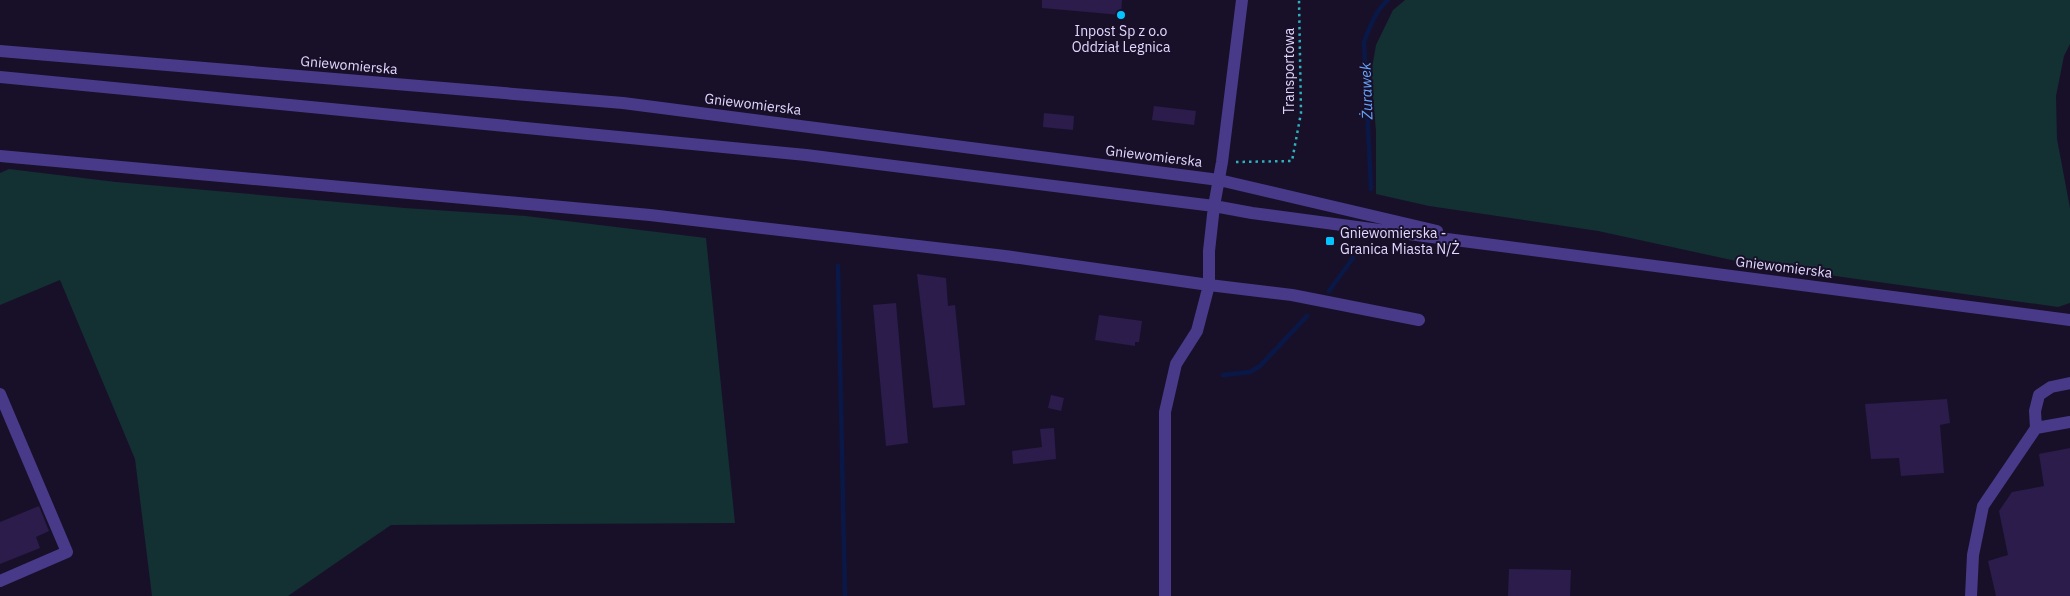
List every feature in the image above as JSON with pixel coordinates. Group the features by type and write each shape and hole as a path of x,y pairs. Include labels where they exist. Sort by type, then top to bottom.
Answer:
{"street":[{"path":"1165,596 1165,412 1176,364 1197,331 1209,286 1209,251 1214,206 1222,162 1242,0"},
{"name":"Gniewomierska","path":"0,51 622,102 1219,180 1493,244"},
{"name":"Gniewomierska","path":"0,77 806,155 1214,206 1252,213 2070,320"},
{"path":"0,156 650,215 1006,256 1209,286 1292,295 1419,320"},
{"path":"1971,596 1973,555 1983,506 2036,428 2035,411 2040,395 2051,387 2070,383"},
{"path":"0,394 67,552 0,581"},
{"path":"2036,428 2070,422"}],"path":[{"name":"Transportowa","path":"1222,162 1292,161 1301,113 1299,0"}],"green space":[{"path":"1405,0 2070,0 2070,44 2064,56 2056,96 2057,139 2070,208 2070,303 2058,307 1750,264 1598,231 1429,206 1376,194 1376,131 1371,74 1376,45 1393,10"},
{"path":"9,169 116,182 405,208 526,216 706,238 735,523 391,525 288,596 152,596 135,459 60,280 0,305 0,173"}],"building":[{"path":"1042,0 1122,0 1121,15 1042,8"},
{"path":"1154,106 1196,111 1194,125 1152,120"},
{"path":"1044,113 1074,116 1073,130 1043,127"},
{"path":"917,274 946,278 948,306 955,305 965,405 933,408"},
{"path":"896,303 908,443 886,446 873,305"},
{"path":"1099,315 1142,321 1139,342 1135,342 1135,346 1095,340"},
{"path":"1051,395 1064,398 1061,411 1048,408"},
{"path":"1947,399 1950,423 1940,425 1944,473 1901,476 1899,458 1871,459 1865,404"},
{"path":"1054,428 1056,459 1013,464 1012,451 1042,447 1040,429"},
{"path":"2070,448 2070,596 1996,596 1988,561 2008,555 1999,511 2012,492 2044,486 2039,454"},
{"path":"39,506 49,531 36,537 40,548 0,564 0,522"},
{"path":"1509,569 1571,570 1570,596 1508,596"}],"waterway":[{"name":"Żurawek","path":"1371,189 1364,42 1376,14 1388,0"},
{"name":"Żurawek","path":"1329,291 1353,258"},
{"path":"838,266 845,596"},
{"name":"Żurawek","path":"1223,375 1250,372 1260,366 1307,316"}],"place":[{"name":"Inpost Sp z o.o Oddział Legnica","path":"1121,15"},
{"name":"Gniewomierska - Granica Miasta N/Ż","path":"1330,241"}]}
